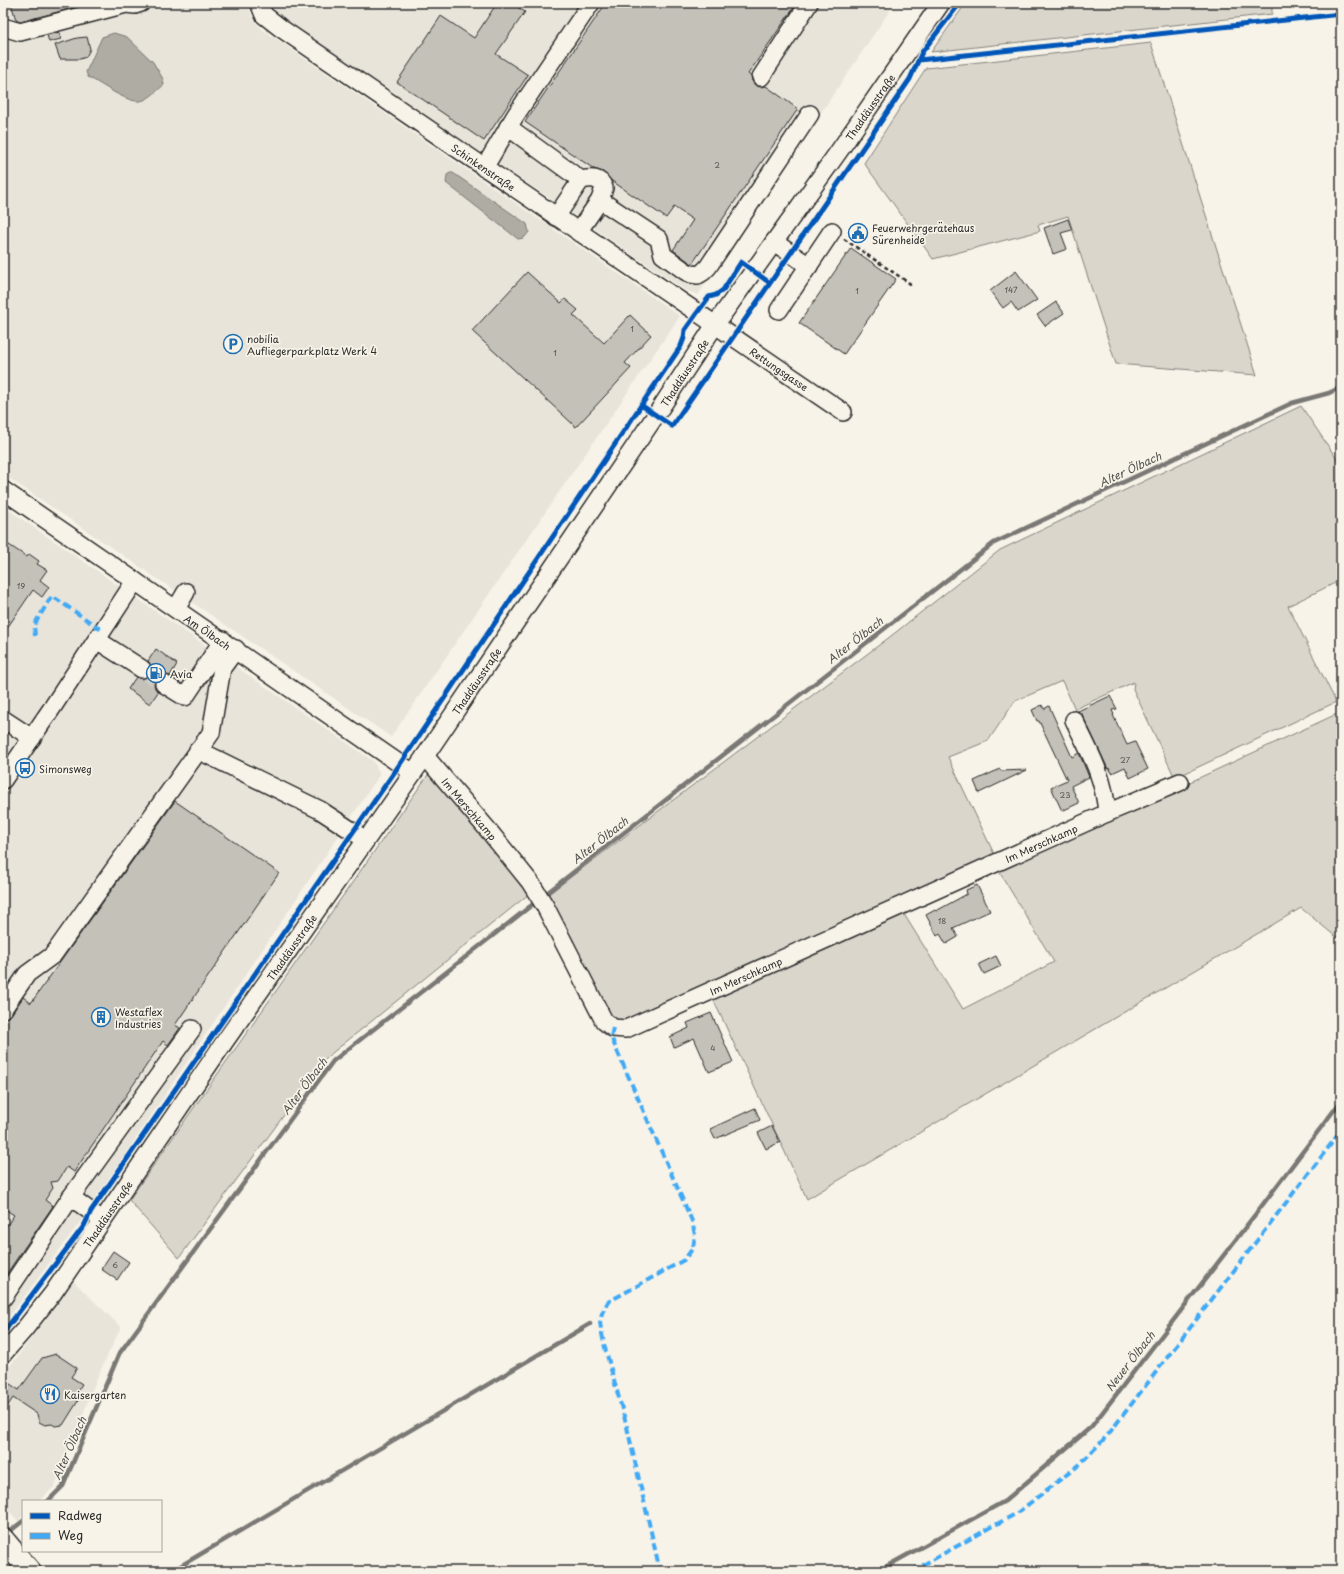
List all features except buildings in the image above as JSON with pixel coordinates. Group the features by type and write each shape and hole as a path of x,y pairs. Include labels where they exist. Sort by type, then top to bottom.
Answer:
{"main road":[{"path":"8,1545 30,1571"}],"street":[{"path":"3,27 20,32 126,4 135,5 141,3"},
{"name":"Schinkenstraße","path":"259,3 264,15 282,30 715,325"},
{"path":"484,168 508,127 591,3"},
{"path":"761,77 809,3"},
{"name":"Thaddäusstraße","path":"3,1354 53,1293 102,1220 425,756 715,325 839,151 941,3"},
{"path":"600,200 659,240 663,255 685,271 698,275 708,268 810,114"},
{"path":"508,127 581,180"},
{"path":"556,217 581,180 592,178 602,182 604,188 600,200 578,232"},
{"path":"779,310 832,231"},
{"path":"774,242 809,266"},
{"name":"Rettungsgasse","path":"715,325 843,412"},
{"name":"Am Ölbach","path":"3,490 413,773"},
{"path":"3,780 135,581"},
{"path":"176,609 186,592"},
{"path":"97,640 142,669"},
{"path":"164,684 185,697 229,645"},
{"path":"3,1009 27,974 53,955 211,733 222,668 229,645"},
{"path":"3,719 32,738"},
{"path":"1074,720 1104,787 1107,813"},
{"path":"198,750 320,810 366,840"},
{"name":"Im Merschkamp","path":"425,756 530,882 545,906 604,1022 613,1028 626,1029 1107,813 1180,782"},
{"path":"3,1298 71,1197 192,1029"},
{"path":"71,1197 102,1220"}],"path":[{"path":"832,231 912,285"}],"shaded area":[{"name":"nobilia Aufliegerparkplatz Werk 4","path":"3,3 246,3 254,20 262,29 680,316 391,737 3,474"},
{"path":"268,3 895,3 698,295 685,290 280,16"},
{"path":"966,3 1272,3 1272,14 931,52"},
{"path":"114,33 127,37 153,62 163,79 164,85 147,99 135,101 128,99 88,77 86,72 102,37"},
{"path":"1151,43 1257,375 1116,364 1068,216 1038,225 1040,231 933,259 864,163 926,68"},
{"path":"453,173 527,224 529,232 524,238 518,239 446,183 447,175"},
{"path":"1301,406 1341,465 1341,580 1288,606 1336,702 1175,778 1133,689 1134,682 1075,709 1062,681 1015,701 988,741 948,757 997,860 627,1024 608,1018 547,895 891,636 1000,550"},
{"path":"3,506 373,761 380,774 78,1225 3,1325"},
{"path":"1341,712 1341,941 1301,908 807,1199 712,997 902,911 963,1009 1054,962 997,868 1050,847"},
{"path":"430,772 529,894 326,1058 179,1258 129,1200"},
{"path":"72,1280 121,1327 97,1378 55,1486 40,1500 22,1500 22,1517 18,1521 3,1504 3,1374 18,1356"}],"waterway":[{"name":"Alter Ölbach","path":"543,896 994,543 1292,403 1329,393 1341,387"},
{"name":"Alter Ölbach","path":"49,1500 63,1486 119,1354 333,1061 537,901"},
{"name":"Neuer Ölbach","path":"878,1571 1005,1501 1091,1427 1341,1101"},
{"path":"172,1571 590,1324"},
{"name":"Alter Ölbach","path":"5,1535 22,1522"}],"tunnel":[{"path":"142,669 164,684"}],"marked path":[{"path":"35,636 34,625 52,596 103,631"},
{"path":"613,1028 611,1037 692,1221 695,1235 693,1248 684,1260 608,1302 602,1313 600,1323 604,1344 627,1427 660,1571"},
{"path":"912,1571 1017,1513 1079,1465 1107,1436 1341,1131"}],"cycle path":[{"path":"641,405 672,426 910,79 922,52 960,3"},
{"path":"919,60 1341,14"},
{"path":"3,1333 84,1226 91,1211 400,764 681,346 685,330 697,313 709,297 716,295 723,290 741,262 770,283"}],"place":[{"name":"Feuerwehrgerätehaus Sürenheide","path":"858,233"},
{"name":"nobilia Aufliegerparkplatz Werk 4","path":"233,344"},
{"name":"Avia","path":"156,673"},
{"name":"Simonsweg","path":"25,768"},
{"name":"Westaflex Industries","path":"101,1017"},
{"name":"Kaisergarten","path":"50,1394"}]}
